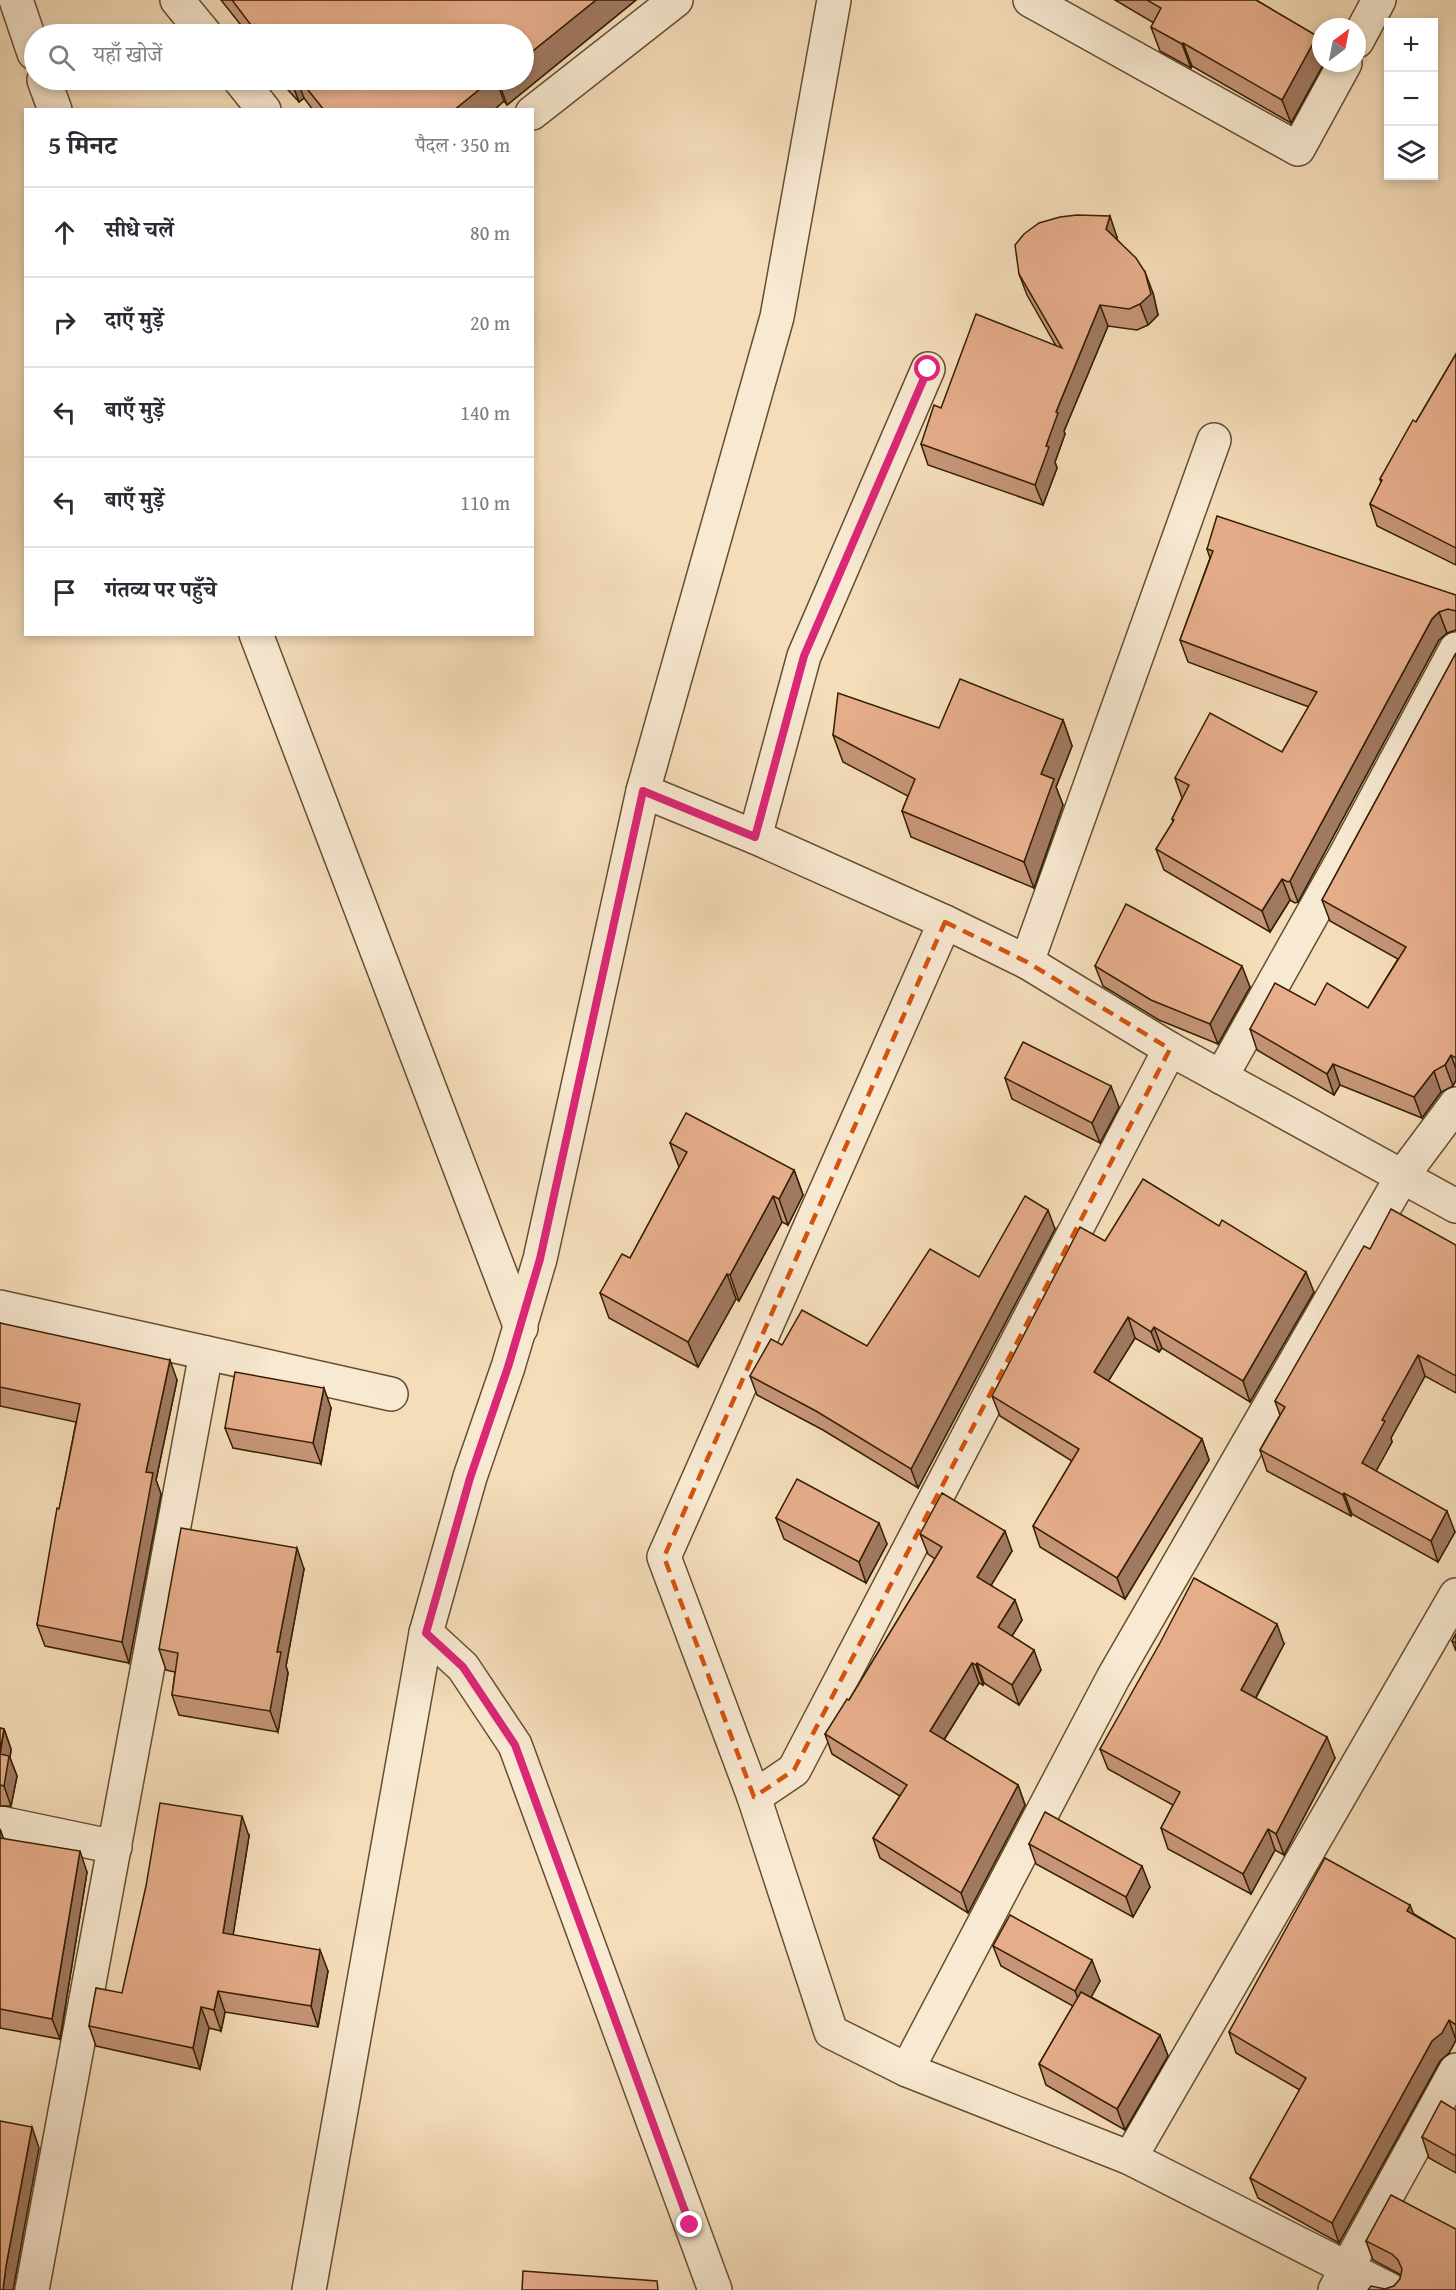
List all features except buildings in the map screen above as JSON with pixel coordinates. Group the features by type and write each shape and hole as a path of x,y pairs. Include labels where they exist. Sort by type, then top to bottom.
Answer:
{"street":[{"path":"16,0 24,24"},
{"path":"177,0 197,24"},
{"path":"534,111 676,0"},
{"path":"309,2290 426,1633 470,1478 521,1328 540,1259 643,791 777,317 834,0"},
{"path":"1366,24 1379,0"},
{"path":"1045,4 1298,149 1340,72"},
{"path":"48,90 54,108"},
{"path":"248,90 262,108"},
{"path":"755,837 804,656 928,369"},
{"path":"1027,962 1214,440"},
{"path":"257,636 521,1328"},
{"path":"1221,1077 1346,854 1456,649"},
{"path":"643,791 755,837 945,922 1027,962 1170,1049 1456,1206"},
{"path":"945,922 664,1557 754,1797 831,2032 907,2070 1130,2158 1340,2279 1390,2290"},
{"path":"754,1797 794,1770 1170,1049"},
{"path":"907,2070 1113,1678 1402,1175 1456,1104"},
{"path":"0,1306 391,1394"},
{"path":"32,2290 206,1353"},
{"path":"1130,2158 1456,1594"},
{"path":"426,1633 463,1667 515,1745 715,2290"},
{"path":"0,1823 115,1847"},
{"path":"1340,2279 1456,2070"}],"highlighted area":[{"path":"945,922 1027,962 1170,1049 794,1770 754,1797 664,1557"}],"route":[{"path":"690,2225 515,1745 463,1667 426,1633 470,1478 521,1328 540,1259 643,791 755,837 804,656 928,369"}]}
